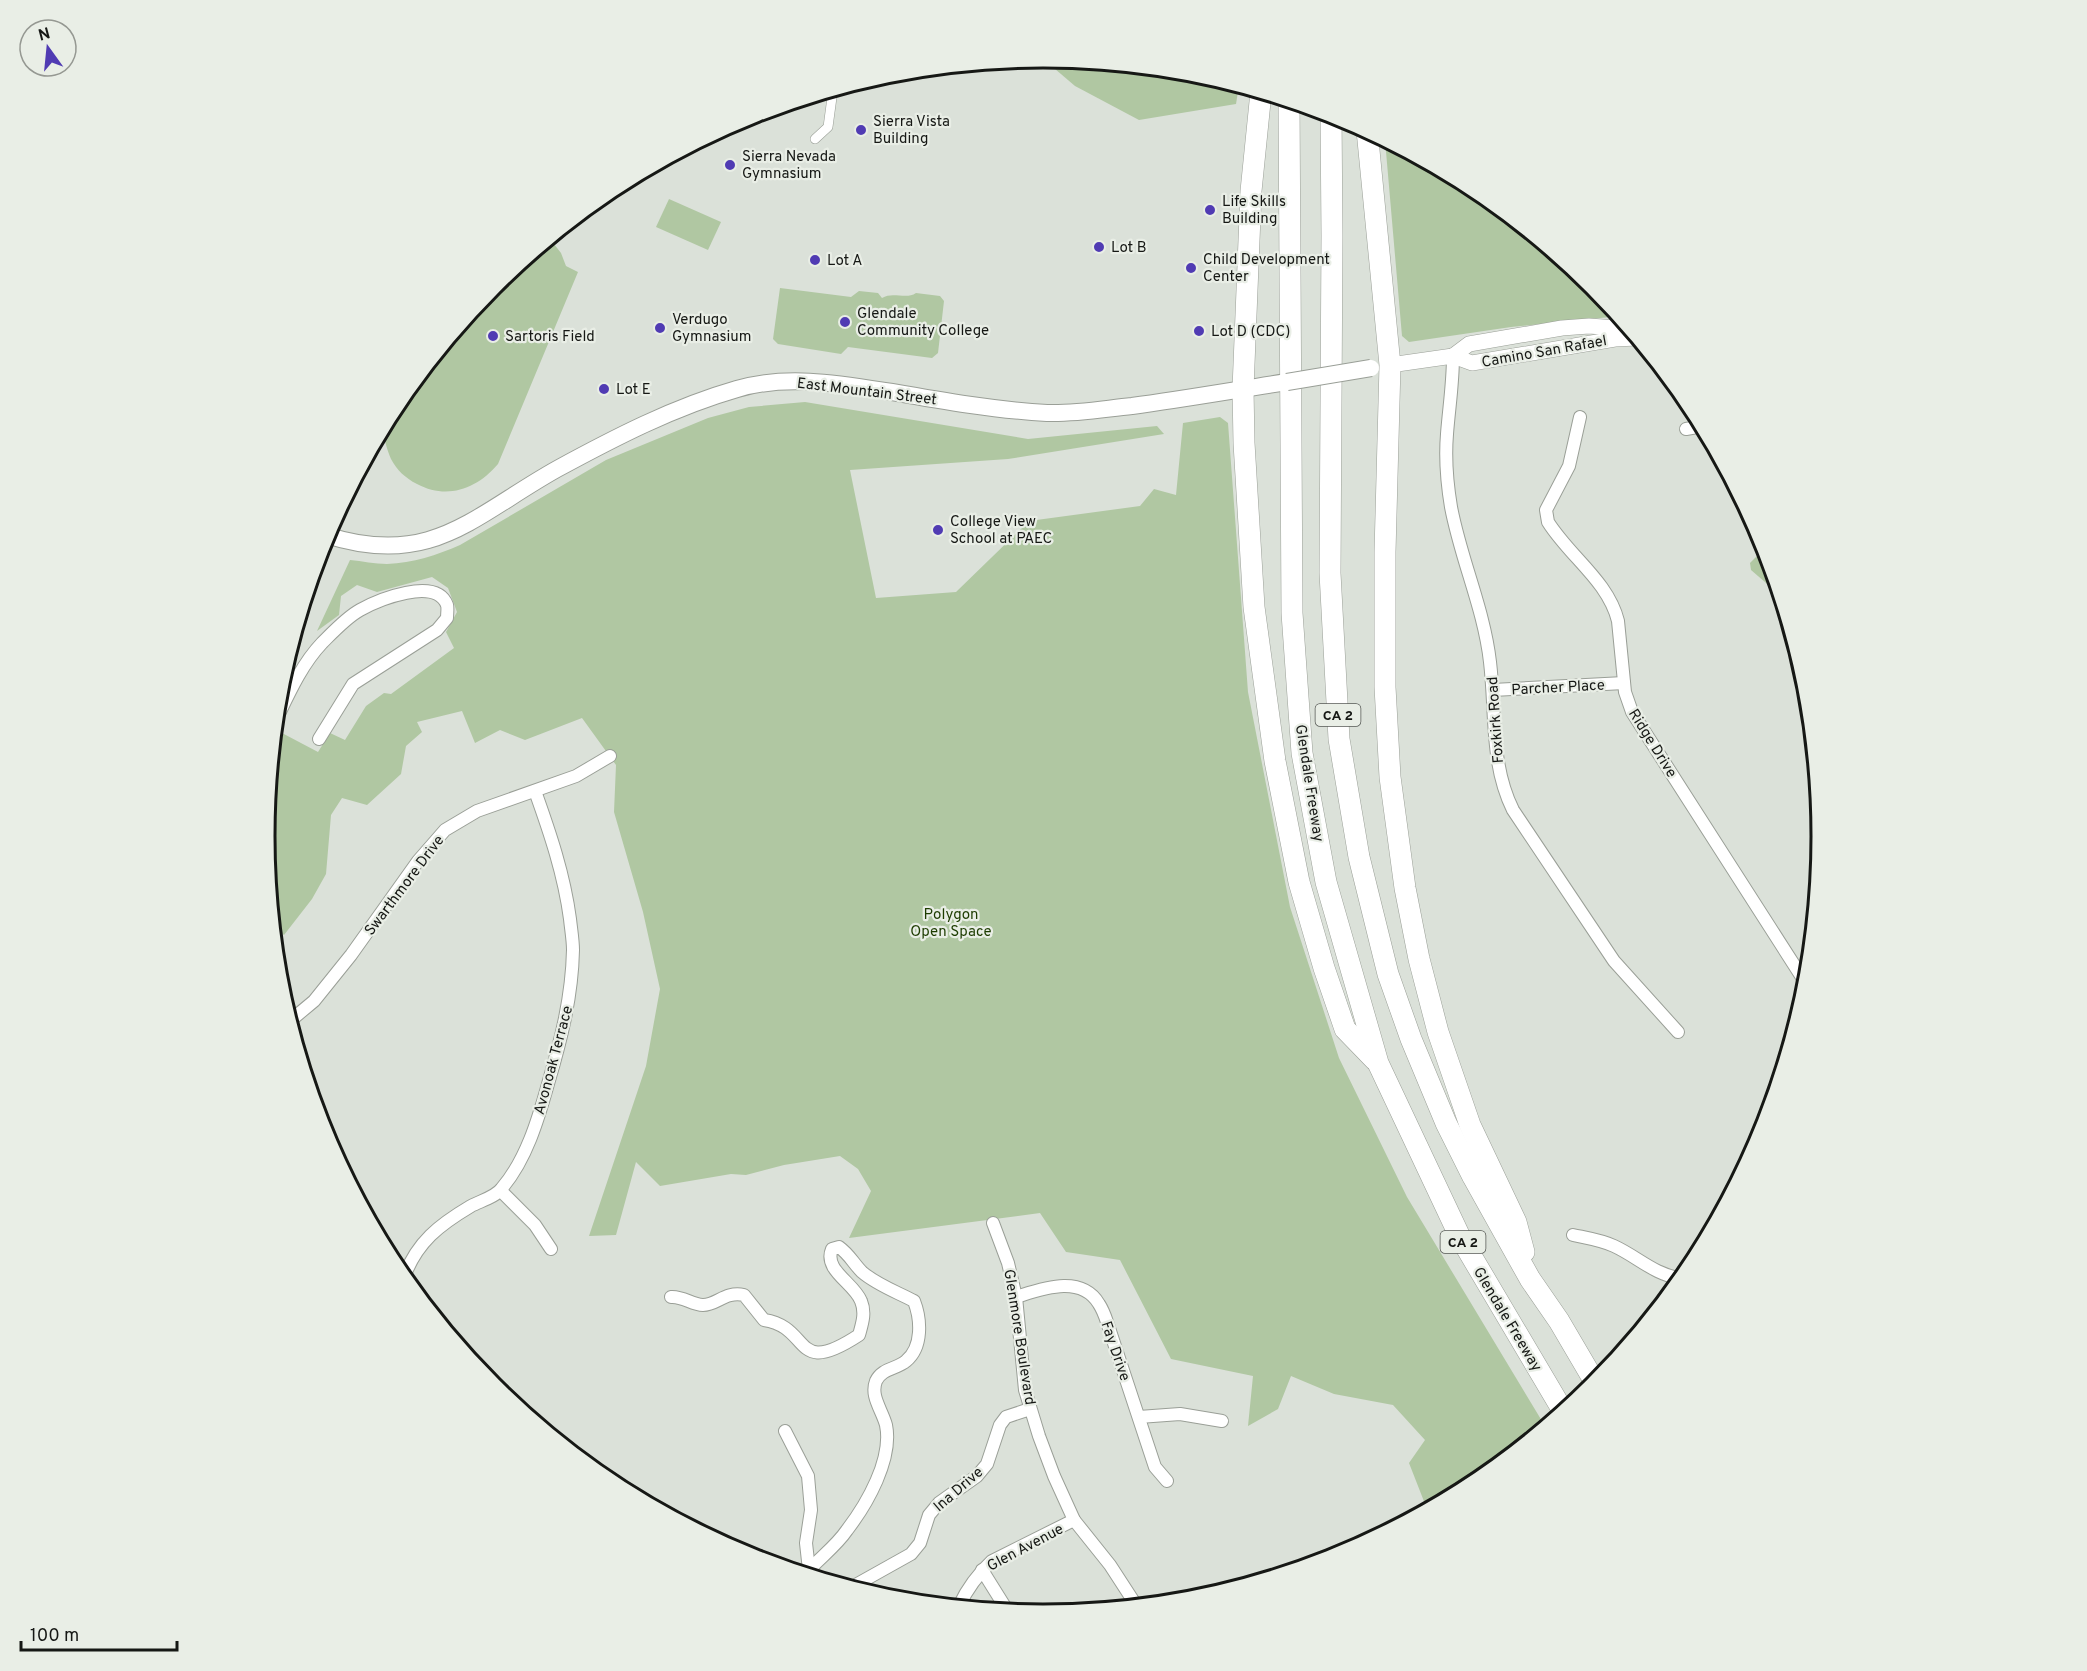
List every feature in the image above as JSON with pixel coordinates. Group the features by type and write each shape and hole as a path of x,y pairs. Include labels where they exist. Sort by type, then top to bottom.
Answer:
{"highway":[{"path":"1260,99 1251,191 1252,387 1244,443 1254,607 1275,761 1299,882 1324,968 1346,1029 1378,1063"},
{"name":"Glendale Freeway","path":"1289,108 1292,613 1302,753 1326,882 1378,1063 1460,1237 1559,1405"},
{"name":"CA 2","path":"1331,124 1330,573 1339,739 1359,857 1388,974 1411,1040 1446,1124 1530,1279 1559,1320 1591,1375"},
{"path":"1368,140 1381,367 1385,687 1390,777 1405,888 1419,959 1438,1032 1470,1125 1516,1222 1530,1279"}],"main road":[{"name":"East Mountain Street","path":"336,538 349,543 401,546 448,534 477,519 559,468 633,429 701,400 761,383 822,382 1017,410 1077,413 1381,367"}],"street":[{"path":"815,139 828,127 832,98"},
{"name":"Camino San Rafael","path":"1381,367 1453,356 1469,344 1562,328 1589,326 1620,328"},
{"name":"Camino San Rafael","path":"1453,356 1472,363 1629,338"},
{"name":"Foxkirk Road","path":"1453,356 1447,434 1447,482 1457,532 1484,624 1493,690 1499,775 1504,793 1614,961 1678,1032"},
{"name":"Ridge Drive","path":"1580,417 1572,456 1546,510 1548,522 1601,585 1612,604 1618,621 1624,683 1632,712 1799,973"},
{"path":"1686,429 1694,428"},
{"path":"289,694 321,645 358,611 382,601 421,590 440,595 447,605 447,618 437,630 353,684 319,739"},
{"name":"Parcher Place","path":"1493,690 1624,683"},
{"name":"Swarthmore Drive","path":"297,1015 314,1001 351,955 418,861 445,830 477,811 576,776 610,756"},
{"name":"Avonoak Terrace","path":"501,1191 519,1164 541,1110 564,1029 570,995 573,948 567,896 557,853 535,791"},
{"path":"409,1267 418,1247 439,1227 470,1206 501,1191 535,1225 551,1249"},
{"name":"Glenmore Boulevard","path":"993,1223 1008,1263 1016,1298 1025,1390 1054,1476 1074,1520 1110,1565 1132,1598"},
{"path":"1573,1236 1596,1240 1615,1247 1644,1265 1672,1276"},
{"path":"671,1297 705,1306 736,1293 744,1295 764,1320 777,1321 811,1352 822,1353 841,1347 859,1335 864,1318 862,1302 831,1264 829,1256 832,1249 839,1247 849,1254 861,1271 885,1287 914,1301 918,1311 920,1332 913,1352 906,1361 888,1369 877,1379 874,1392 886,1425 887,1442 882,1466 871,1495 846,1532 814,1568"},
{"name":"Fay Drive","path":"1016,1298 1059,1285 1074,1287 1086,1292 1098,1302 1107,1322 1155,1467 1167,1481"},
{"name":"Ina Drive","path":"862,1581 911,1554 920,1543 929,1515 939,1503 977,1476 987,1464 1000,1425 1006,1417 1030,1409"},
{"path":"1139,1417 1180,1413 1222,1421"},
{"path":"785,1431 808,1476 811,1510 806,1544 809,1567"},
{"name":"Glen Avenue","path":"962,1599 981,1570 992,1561 1074,1520"},
{"path":"981,1570 1002,1602"}],"green space":[{"path":"1054,68 1144,74 1193,82 1238,93 1236,104 1139,120 1075,86"},
{"path":"1386,148 1428,170 1511,226 1587,292 1610,317 1511,327 1409,342 1402,336"},
{"path":"669,199 721,222 708,250 656,227"},
{"path":"554,244 561,253 566,266 578,272 498,464 490,473 471,486 439,491 428,489 405,476 391,459 385,440 434,368 500,292"},
{"path":"780,288 851,297 859,291 878,293 882,298 891,295 908,296 916,293 940,296 944,301 938,353 932,358 848,347 841,354 778,344 773,339"},
{"name":"Polygon Open Space","path":"805,402 1028,439 1157,426 1164,434 1008,459 850,470 876,598 956,592 1029,521 1140,506 1154,489 1176,495 1183,423 1220,417 1228,423 1248,692 1290,907 1339,1058 1407,1197 1541,1420 1470,1474 1424,1502 1409,1463 1425,1440 1393,1405 1334,1394 1291,1376 1278,1409 1248,1426 1253,1376 1171,1359 1120,1260 1066,1252 1040,1213 849,1238 871,1191 858,1169 840,1156 784,1165 746,1175 731,1174 660,1186 636,1162 616,1235 589,1236 646,1066 660,989 643,912 614,812 616,765 582,718 525,740 500,730 475,743 462,711 417,722 422,732 406,746 401,774 367,805 342,798 331,815 326,874 312,899 284,935 282,933 275,836 282,733 318,752 330,733 345,740 366,706 384,693 391,694 454,648 446,632 457,612 448,588 432,577 377,592 357,585 341,596 339,615 317,631 350,560 387,564 434,555 460,545 606,460 708,418 749,407"},
{"path":"1758,555 1770,586 1751,570 1750,563"}],"place":[{"name":"Sierra Vista Building","path":"861,130"},
{"name":"Sierra Nevada Gymnasium","path":"730,165"},
{"name":"Life Skills Building","path":"1210,210"},
{"name":"Lot B","path":"1099,247"},
{"name":"Lot A","path":"815,260"},
{"name":"Child Development Center","path":"1191,268"},
{"name":"Glendale Community College","path":"845,322"},
{"name":"Verdugo Gymnasium","path":"660,328"},
{"name":"Lot D (CDC)","path":"1199,331"},
{"name":"Sartoris Field","path":"493,336"},
{"name":"Lot E","path":"604,389"},
{"name":"College View School at PAEC","path":"938,530"}]}
